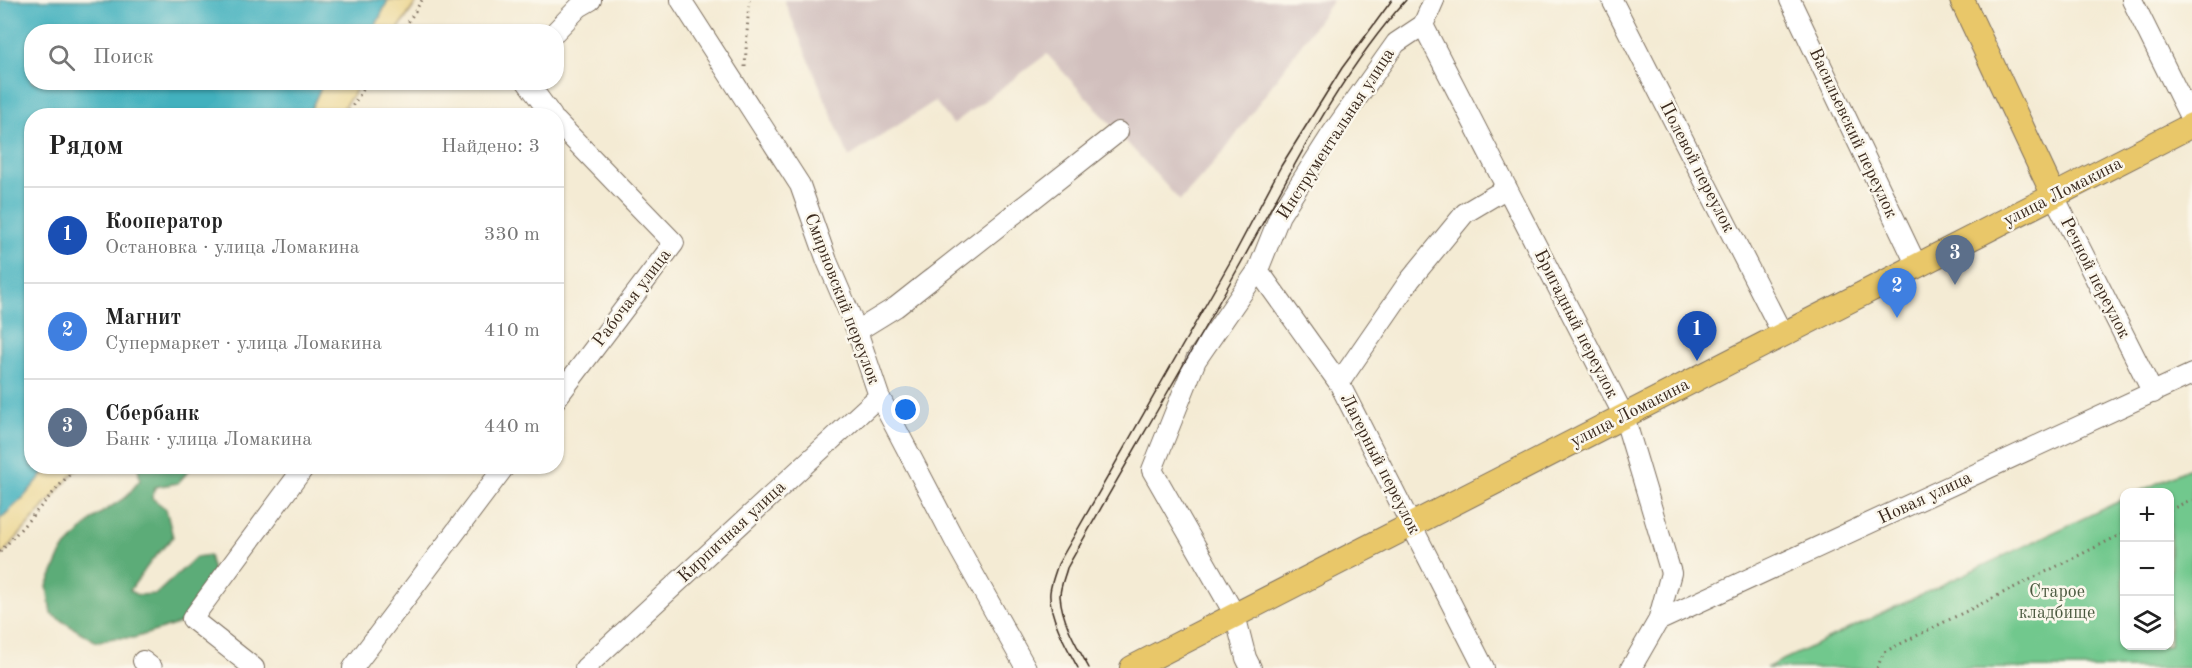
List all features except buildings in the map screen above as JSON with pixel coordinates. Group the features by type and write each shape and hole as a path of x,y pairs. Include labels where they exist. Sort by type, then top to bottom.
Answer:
{"main road":[{"name":"Речной переулок","path":"1962,0 2054,196"},
{"name":"улица Ломакина","path":"1132,668 2054,196 2192,123"}],"street":[{"path":"563,24 579,7 591,0"},
{"name":"Смирновский переулок","path":"681,0 800,185 879,396 955,541 1026,668"},
{"path":"1423,25 1434,0"},
{"name":"Полевой переулок","path":"1612,0 1783,335"},
{"name":"Васильевский переулок","path":"1790,0 1917,266"},
{"path":"2132,0 2192,123"},
{"name":"Бригадный переулок","path":"1423,25 1624,416 1671,573 1658,621 1631,668"},
{"name":"Инструментальная улица","path":"1235,615 1152,470 1196,360 1258,270 1280,215 1333,132 1396,43 1423,25"},
{"path":"533,90 546,108"},
{"name":"Рабочая улица","path":"564,130 674,243 564,388"},
{"path":"856,331 896,307 1118,132"},
{"path":"1339,383 1410,280 1465,213 1507,188"},
{"name":"Речной переулок","path":"2054,196 2153,393"},
{"name":"Лагерный переулок","path":"1258,270 1339,383 1484,668"},
{"name":"Новая улица","path":"1658,621 2192,374"},
{"name":"Кирпичная улица","path":"585,668 879,396"},
{"path":"248,666 192,619 299,474"},
{"path":"353,668 499,474"},
{"path":"1235,615 1246,658 1251,668"}],"path":[{"path":"407,24 422,0"},
{"path":"744,97 749,0"},
{"path":"351,108 363,90"},
{"path":"0,552 70,474"},
{"path":"2174,508 2192,499"},
{"path":"1877,668 1884,652 2120,534"}],"shaded area":[{"path":"784,0 1333,0 1223,153 1180,201 1047,54 953,124 935,101 849,157"}],"green space":[{"name":"Старое кладбище","path":"2192,467 2192,668 1766,668 2120,501 2120,650 2174,650 2174,488 2147,488"},
{"path":"139,474 186,474 178,483 155,487 152,498 166,509 173,537 152,560 130,590 137,595 156,594 196,557 209,555 215,578 195,616 134,638 114,638 96,642 51,614 47,586 63,550 95,517 126,497 140,480"}],"sand":[{"path":"388,0 418,0 402,24 377,24"},
{"path":"320,90 356,90 343,108 312,108"},
{"path":"43,474 73,474 0,557 0,519 23,498"}],"water":[{"path":"0,0 388,0 376,24 24,24 24,90 320,90 311,108 24,108 24,474 43,474 23,498 0,519"}],"tram line":[{"path":"1078,668 1059,631 1050,601 1052,582 1058,564 1234,255 1281,166 1342,68 1392,0"},
{"path":"1089,668 1071,634 1061,606 1060,593 1067,568 1317,126 1358,61 1406,0"}],"place":[{"name":"Сбербанк","path":"1955,285"},
{"name":"Магнит","path":"1897,318"},
{"name":"Кооператор","path":"1697,361"}]}
